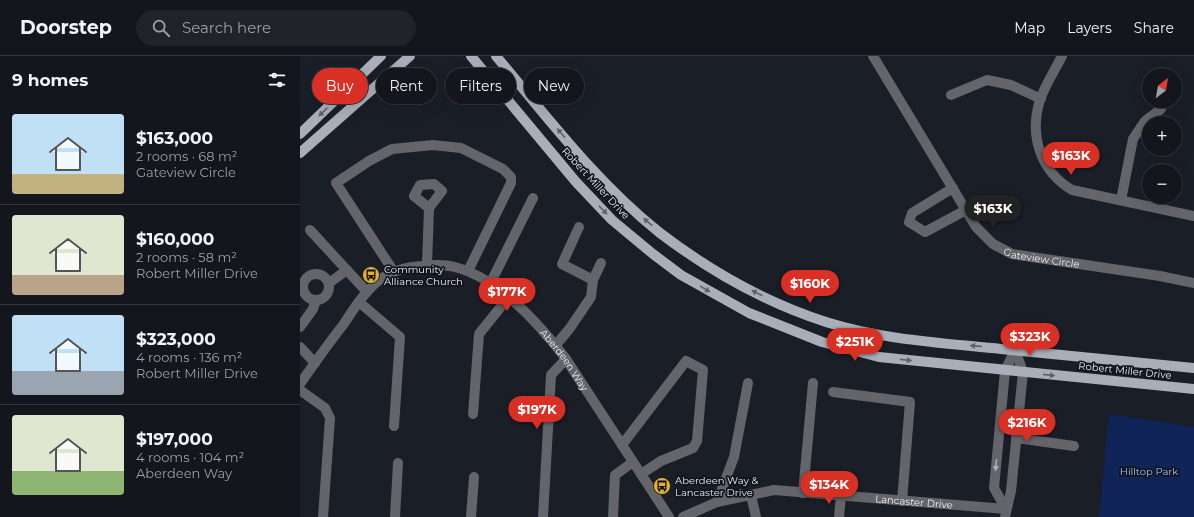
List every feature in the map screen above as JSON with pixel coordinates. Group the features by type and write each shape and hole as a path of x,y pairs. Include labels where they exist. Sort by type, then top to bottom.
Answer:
{"main road":[{"path":"300,134 381,56"},
{"path":"300,153 410,56"},
{"name":"Robert Miller Drive","path":"471,56 576,182 612,220 653,254 681,274 722,300 777,326 822,342 879,357 1194,389"},
{"name":"Robert Miller Drive","path":"496,56 589,166 626,203 660,232 728,278 782,306 828,322 900,339 1194,368"}],"street":[{"name":"Gateview Circle","path":"873,56 976,227 993,244 1012,254 1160,276 1194,283"},
{"path":"1062,56 1040,99 1035,132 1040,154 1051,172 1061,183 1072,190 1194,216"},
{"path":"951,95 987,80 1010,85 1040,99"},
{"path":"1121,200 1133,139 1145,121 1161,109"},
{"path":"394,272 336,183 368,161 392,149 433,145 461,148 503,169 511,177 511,183 468,271"},
{"path":"953,188 912,213 909,222 925,232 966,210"},
{"path":"490,284 533,198"},
{"path":"427,265 429,208"},
{"path":"579,227 562,264 593,280"},
{"path":"310,230 368,292"},
{"path":"556,345 570,328 591,297 593,280 601,263"},
{"name":"Aberdeen Way","path":"300,384 359,302 387,275 408,267 427,265 454,266 468,271 490,284 508,298 556,345 669,517"},
{"path":"329,283 347,270"},
{"path":"318,274 323,276 329,283 328,294 324,298 316,300 306,295 303,291 305,281 308,277 318,274"},
{"path":"473,414 479,334 508,298"},
{"path":"300,327 313,309 316,300"},
{"path":"359,302 400,337 394,426"},
{"path":"300,347 315,363"},
{"path":"1006,513 994,488 1005,371 1015,350"},
{"path":"1006,513 1011,491 1023,372 1015,350"},
{"path":"543,517 551,375 566,359"},
{"path":"622,445 686,361 703,370 697,441 693,448 661,461 641,474"},
{"path":"718,502 734,457 748,383"},
{"path":"803,493 813,383"},
{"path":"300,390 325,408 330,418 323,517"},
{"path":"833,392 910,402 902,501"},
{"path":"1016,438 1074,446"},
{"path":"613,517 615,475 633,462"},
{"path":"394,517 398,463"},
{"path":"471,517 474,477"},
{"name":"Lancaster Drive","path":"683,517 718,502 774,490 902,501 1006,513"},
{"path":"751,495 756,517"},
{"path":"839,517 841,496"}],"green space":[{"name":"Hilltop Park","path":"1109,414 1194,427 1194,517 1099,517"}],"place":[{"name":"Community Alliance Church","path":"371,275"},
{"name":"Aberdeen Way & Lancaster Drive","path":"662,486"}]}
